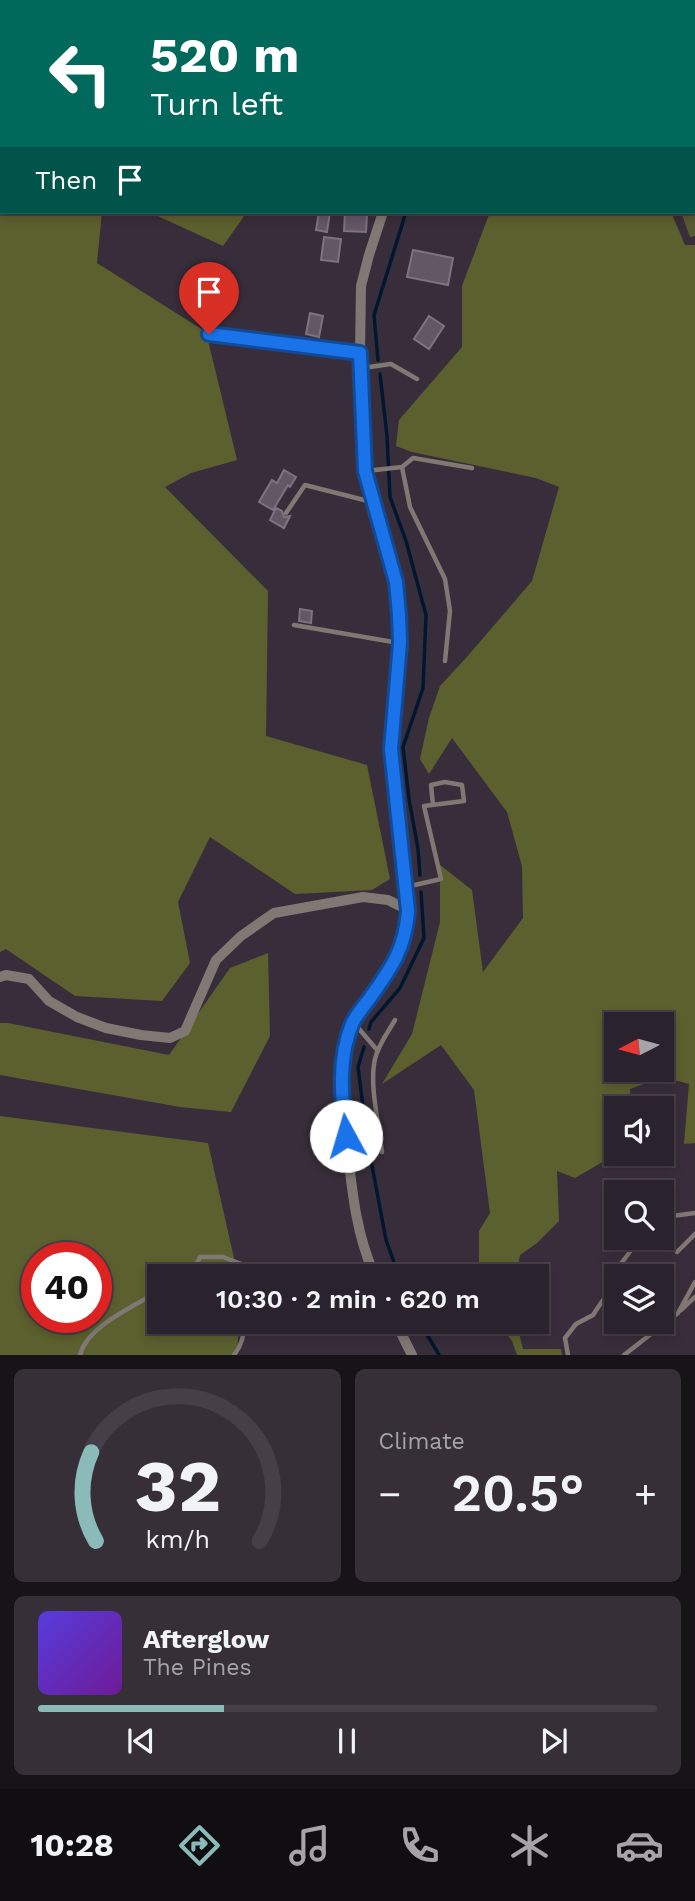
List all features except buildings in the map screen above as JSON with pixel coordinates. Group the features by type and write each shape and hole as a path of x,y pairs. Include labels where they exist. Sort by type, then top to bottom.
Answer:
{"street":[{"path":"370,1264 361,1238 351,1182 341,1091 342,1064 353,1022 392,967 401,949 408,911 391,749 400,643 396,582 365,471 360,353 361,286 382,214"},
{"path":"0,977 6,975 29,979 49,1001 77,1017 106,1028 170,1038 185,1031 216,960 241,936 274,913 363,897 388,900 408,911"},
{"path":"401,1334 412,1355"}],"lane":[{"path":"209,334 360,353"},
{"path":"361,368 391,364 417,379"},
{"path":"365,471 401,467 413,458 472,468"},
{"path":"401,467 410,507 445,579 450,611 445,661"},
{"path":"286,513 305,485 372,502"},
{"path":"294,625 400,643"},
{"path":"405,887 441,879 424,806 433,805 464,801 462,785 445,782 431,785 433,805"},
{"path":"382,1152 373,1084 374,1060 395,1020"},
{"path":"353,1022 378,1051"},
{"path":"674,1216 695,1213"},
{"path":"677,1252 695,1234"},
{"path":"568,1355 565,1338 576,1324 593,1315 631,1250"},
{"path":"197,1264 200,1257 223,1256 243,1264"},
{"path":"678,1312 695,1282"},
{"path":"624,1355 695,1297"},
{"path":"80,1355 83,1346 99,1328 147,1298"},
{"path":"234,1355 244,1334"}],"green space":[{"path":"0,214 102,214 97,263 206,332 237,460 191,473 165,487 268,591 266,736 367,765 390,879 372,890 295,894 210,837 178,902 190,963 162,1001 75,996 6,949 0,952"},
{"path":"153,214 246,214 223,246"},
{"path":"489,214 672,214 685,245 695,245 695,1143 684,1144 689,1084 674,1080 674,1012 604,1012 604,1082 649,1082 630,1089 630,1096 604,1096 604,1161 575,1178 557,1171 559,1221 537,1243 520,1255 518,1264 479,1264 479,1231 490,1213 474,1090 441,1045 382,1084 412,1034 440,922 440,865 472,890 483,972 523,918 522,866 507,812 452,738 429,774 420,759 429,718 440,686 532,581 559,487 536,478 412,452 396,446 399,420 462,347 462,286"},
{"path":"682,214 695,214 695,236 690,237"},
{"path":"268,953 270,1036 231,1112 180,1107 0,1075 0,1023 169,1055 230,968"},
{"path":"0,1116 208,1143 235,1264 147,1264 147,1334 238,1334 237,1355 0,1355"},
{"path":"506,1334 519,1334 523,1349 561,1349 562,1355 517,1355"}],"waterway":[{"path":"378,360 374,315 405,214"},
{"path":"380,374 390,497 406,541 426,615 423,688 403,747 420,875"},
{"path":"369,1029 371,1022 400,988 424,938 421,892"},
{"path":"364,1047 358,1067 367,1139 386,1240 395,1264"},
{"path":"427,1334 439,1355"}],"route":[{"path":"209,334 360,353 365,471 396,582 399,615 400,643 391,749 408,911 401,949 392,967 353,1022 347,1039 342,1064 341,1091 346,1136"}]}
